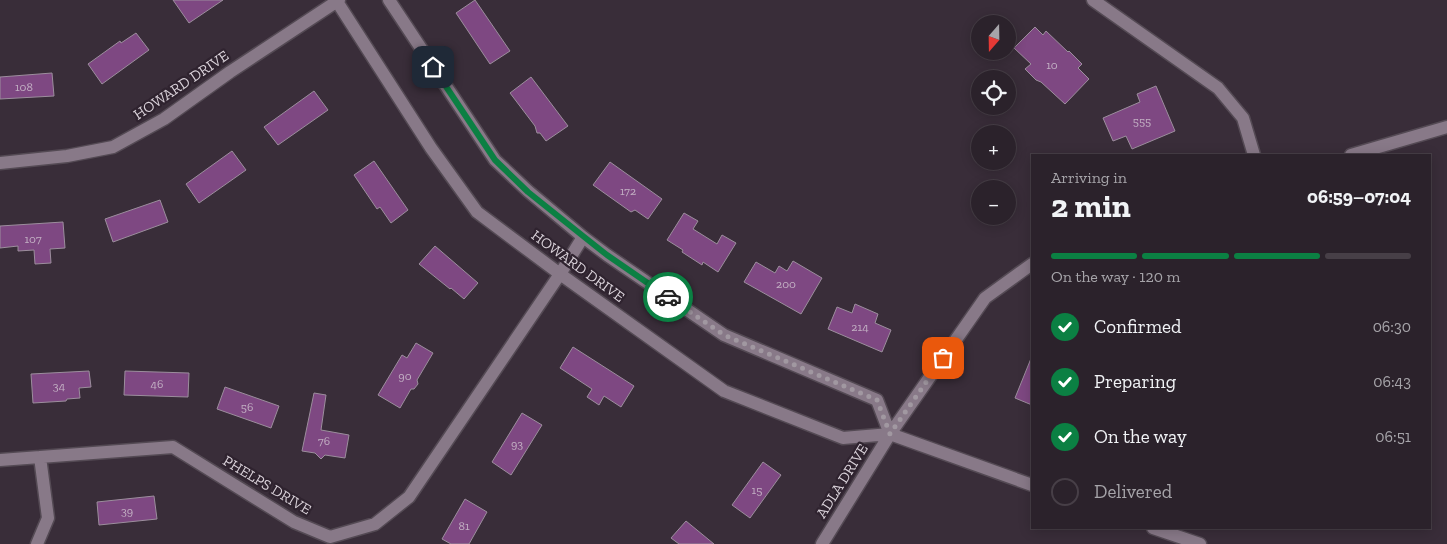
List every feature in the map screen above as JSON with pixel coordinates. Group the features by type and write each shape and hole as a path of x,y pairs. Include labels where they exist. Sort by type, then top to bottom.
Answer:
{"street":[{"name":"HOWARD DRIVE","path":"389,0 495,160 528,192 607,255 724,335 877,400 890,434"},
{"path":"1093,0 1218,88 1243,118 1254,154"},
{"name":"HOWARD DRIVE","path":"0,163 67,156 113,147 164,120 230,72 337,1 431,148 477,212 724,391 843,438 890,434 1031,485"},
{"path":"1353,154 1447,127"},
{"name":"PHELPS DRIVE","path":"0,460 173,447 294,522 330,537 375,524 409,497 560,274 583,236"},
{"name":"ADLA DRIVE","path":"822,544 890,434 985,298 1031,265"},
{"path":"37,544 48,518 40,457"},
{"path":"1156,529 1200,544"}],"building":[{"path":"173,0 223,0 189,23"},
{"path":"475,0 510,51 490,64 456,13"},
{"path":"1035,27 1043,35 1046,31 1082,64 1078,68 1089,79 1065,104 1025,69 1031,64 1016,50 1016,46"},
{"path":"136,33 149,50 102,84 88,64 120,41 121,43"},
{"path":"52,73 54,96 0,99 0,77"},
{"path":"531,77 568,126 546,141 540,133 537,133 535,126 510,93"},
{"path":"1156,86 1175,131 1132,149 1126,136 1113,141 1103,118 1140,102 1137,94"},
{"path":"314,91 328,110 278,145 264,127"},
{"path":"232,151 246,170 199,203 186,184"},
{"path":"374,161 408,210 391,223 380,207 377,209 354,175"},
{"path":"610,162 662,199 648,219 635,210 631,212 593,185"},
{"path":"160,200 168,222 113,242 105,219"},
{"path":"684,213 698,221 693,229 717,244 722,235 736,243 718,272 703,262 702,265 667,240"},
{"path":"63,222 65,248 50,249 51,263 35,264 34,250 18,251 18,246 0,248 0,226"},
{"path":"435,246 478,283 464,299 419,264"},
{"path":"793,261 822,278 801,314 744,282 756,262 775,273 779,266 787,271"},
{"path":"855,304 878,314 875,323 891,330 882,352 828,329 837,307 852,313"},
{"path":"416,343 433,353 417,380 418,384 414,389 411,389 400,408 378,395 402,355 407,358"},
{"path":"573,347 634,386 621,407 604,396 599,405 587,397 592,389 560,368"},
{"path":"1031,358 1031,405 1015,398"},
{"path":"89,371 91,387 79,388 80,398 67,399 66,401 33,403 31,374"},
{"path":"125,371 189,373 188,397 124,395"},
{"path":"225,387 279,406 271,428 217,409"},
{"path":"314,393 326,395 321,430 349,435 345,458 325,455 321,459 315,453 302,451"},
{"path":"522,413 542,425 511,475 492,462"},
{"path":"763,462 781,475 750,518 732,505"},
{"path":"154,496 157,519 99,525 97,502"},
{"path":"465,499 487,512 469,544 451,544 442,539"},
{"path":"686,521 714,544 679,544 671,538"}],"way so far":[{"path":"668,297 724,335 877,400 890,434 943,358"}],"route":[{"path":"433,67 495,160 528,192 583,236 668,297"}]}
